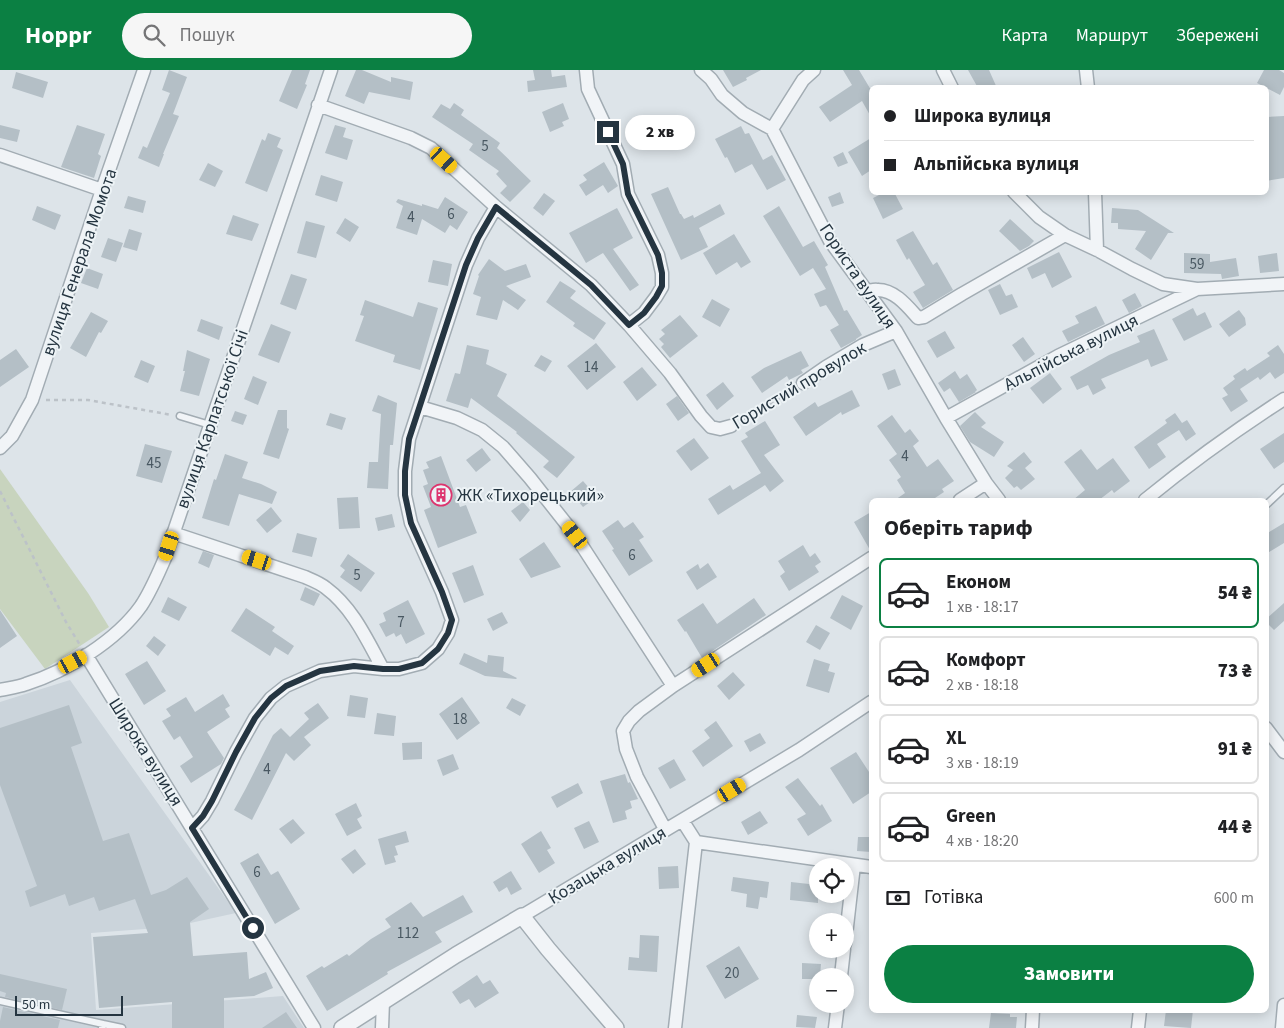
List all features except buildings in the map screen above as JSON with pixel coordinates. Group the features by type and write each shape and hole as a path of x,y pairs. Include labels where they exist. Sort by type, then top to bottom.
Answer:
{"street":[{"name":"вулиця Генерала Момота","path":"0,448 12,436 32,400 144,70"},
{"name":"вулиця Карпатської Січі","path":"0,690 25,685 86,655 123,627 142,605 155,582 165,558 331,70"},
{"path":"318,106 411,138 431,148 496,207 591,285 629,325 644,313 656,297 662,286 662,273 658,255 628,194 623,164 588,89 586,70"},
{"path":"701,70 711,79 722,95 736,107 772,129 803,80 814,70"},
{"path":"943,70 950,85"},
{"path":"1086,70 1088,85"},
{"name":"Гориста вулиця","path":"772,129 830,241 896,331 946,418 997,498"},
{"path":"0,155 102,190"},
{"name":"Альпійська вулиця","path":"1017,195 1039,217 1065,235 1163,284 1197,289 1284,284"},
{"path":"1096,195 1097,250"},
{"path":"192,828 203,816 212,801 255,718 271,698 286,686 320,671 354,666 399,669 422,663 438,649 448,633 452,620 442,592 411,523 405,495 405,471 409,439 466,265 478,238 496,207"},
{"path":"866,291 879,289 890,293 897,297 918,318 924,317 1065,235"},
{"name":"Альпійська вулиця","path":"946,418 1058,356 1197,289"},
{"name":"Гористий провулок","path":"629,325 670,373 701,416 711,426 720,429 732,426"},
{"name":"Гористий провулок","path":"802,383 863,345 896,331"},
{"path":"1147,498 1178,473 1284,400"},
{"path":"420,407 457,418 482,430 503,447 575,535 674,686"},
{"path":"963,498 986,483"},
{"path":"173,533 305,577 325,587 355,617 383,669"},
{"path":"665,830 637,777 626,750 623,731 628,721 674,686 869,559"},
{"name":"Широка вулиця","path":"86,655 314,1028"},
{"name":"Козацька вулиця","path":"342,1028 456,955 799,750 869,703"},
{"path":"1269,732 1284,752"},
{"path":"675,1028 696,842 682,820"},
{"path":"696,842 809,858"},
{"path":"854,865 869,867"},
{"path":"522,916 616,1028"},
{"path":"382,1028 383,1001"},
{"path":"1282,1028 1284,1005"},
{"path":"835,1028 837,1013"},
{"path":"1032,1028 1033,1013"},
{"path":"1138,1028 1140,1013"}],"lane":[{"path":"180,416 210,425"},
{"path":"1269,502 1284,488"},
{"path":"0,1001 102,1026 122,1028"}],"path":[{"name":"Гористий провулок","path":"732,426 802,383"},
{"path":"32,400 88,400 180,416"},
{"path":"0,491 66,622 86,655"}],"shaded area":[{"path":"70,680 236,913 172,927 91,933 96,1010 283,996 304,1028 0,1028 0,702"}],"green space":[{"path":"0,469 88,593 109,627 45,669 0,609"}],"place":[{"name":"ЖК «Тихорецький»","path":"441,495"}],"route":[{"path":"253,928 192,828 203,816 212,801 255,718 271,698 286,686 320,671 354,666 399,669 422,663 438,649 448,633 452,620 442,592 411,523 405,495 405,471 409,439 466,265 478,238 496,207 591,285 629,325 644,313 662,286 662,273 658,255 628,194 623,164 608,132"}]}
